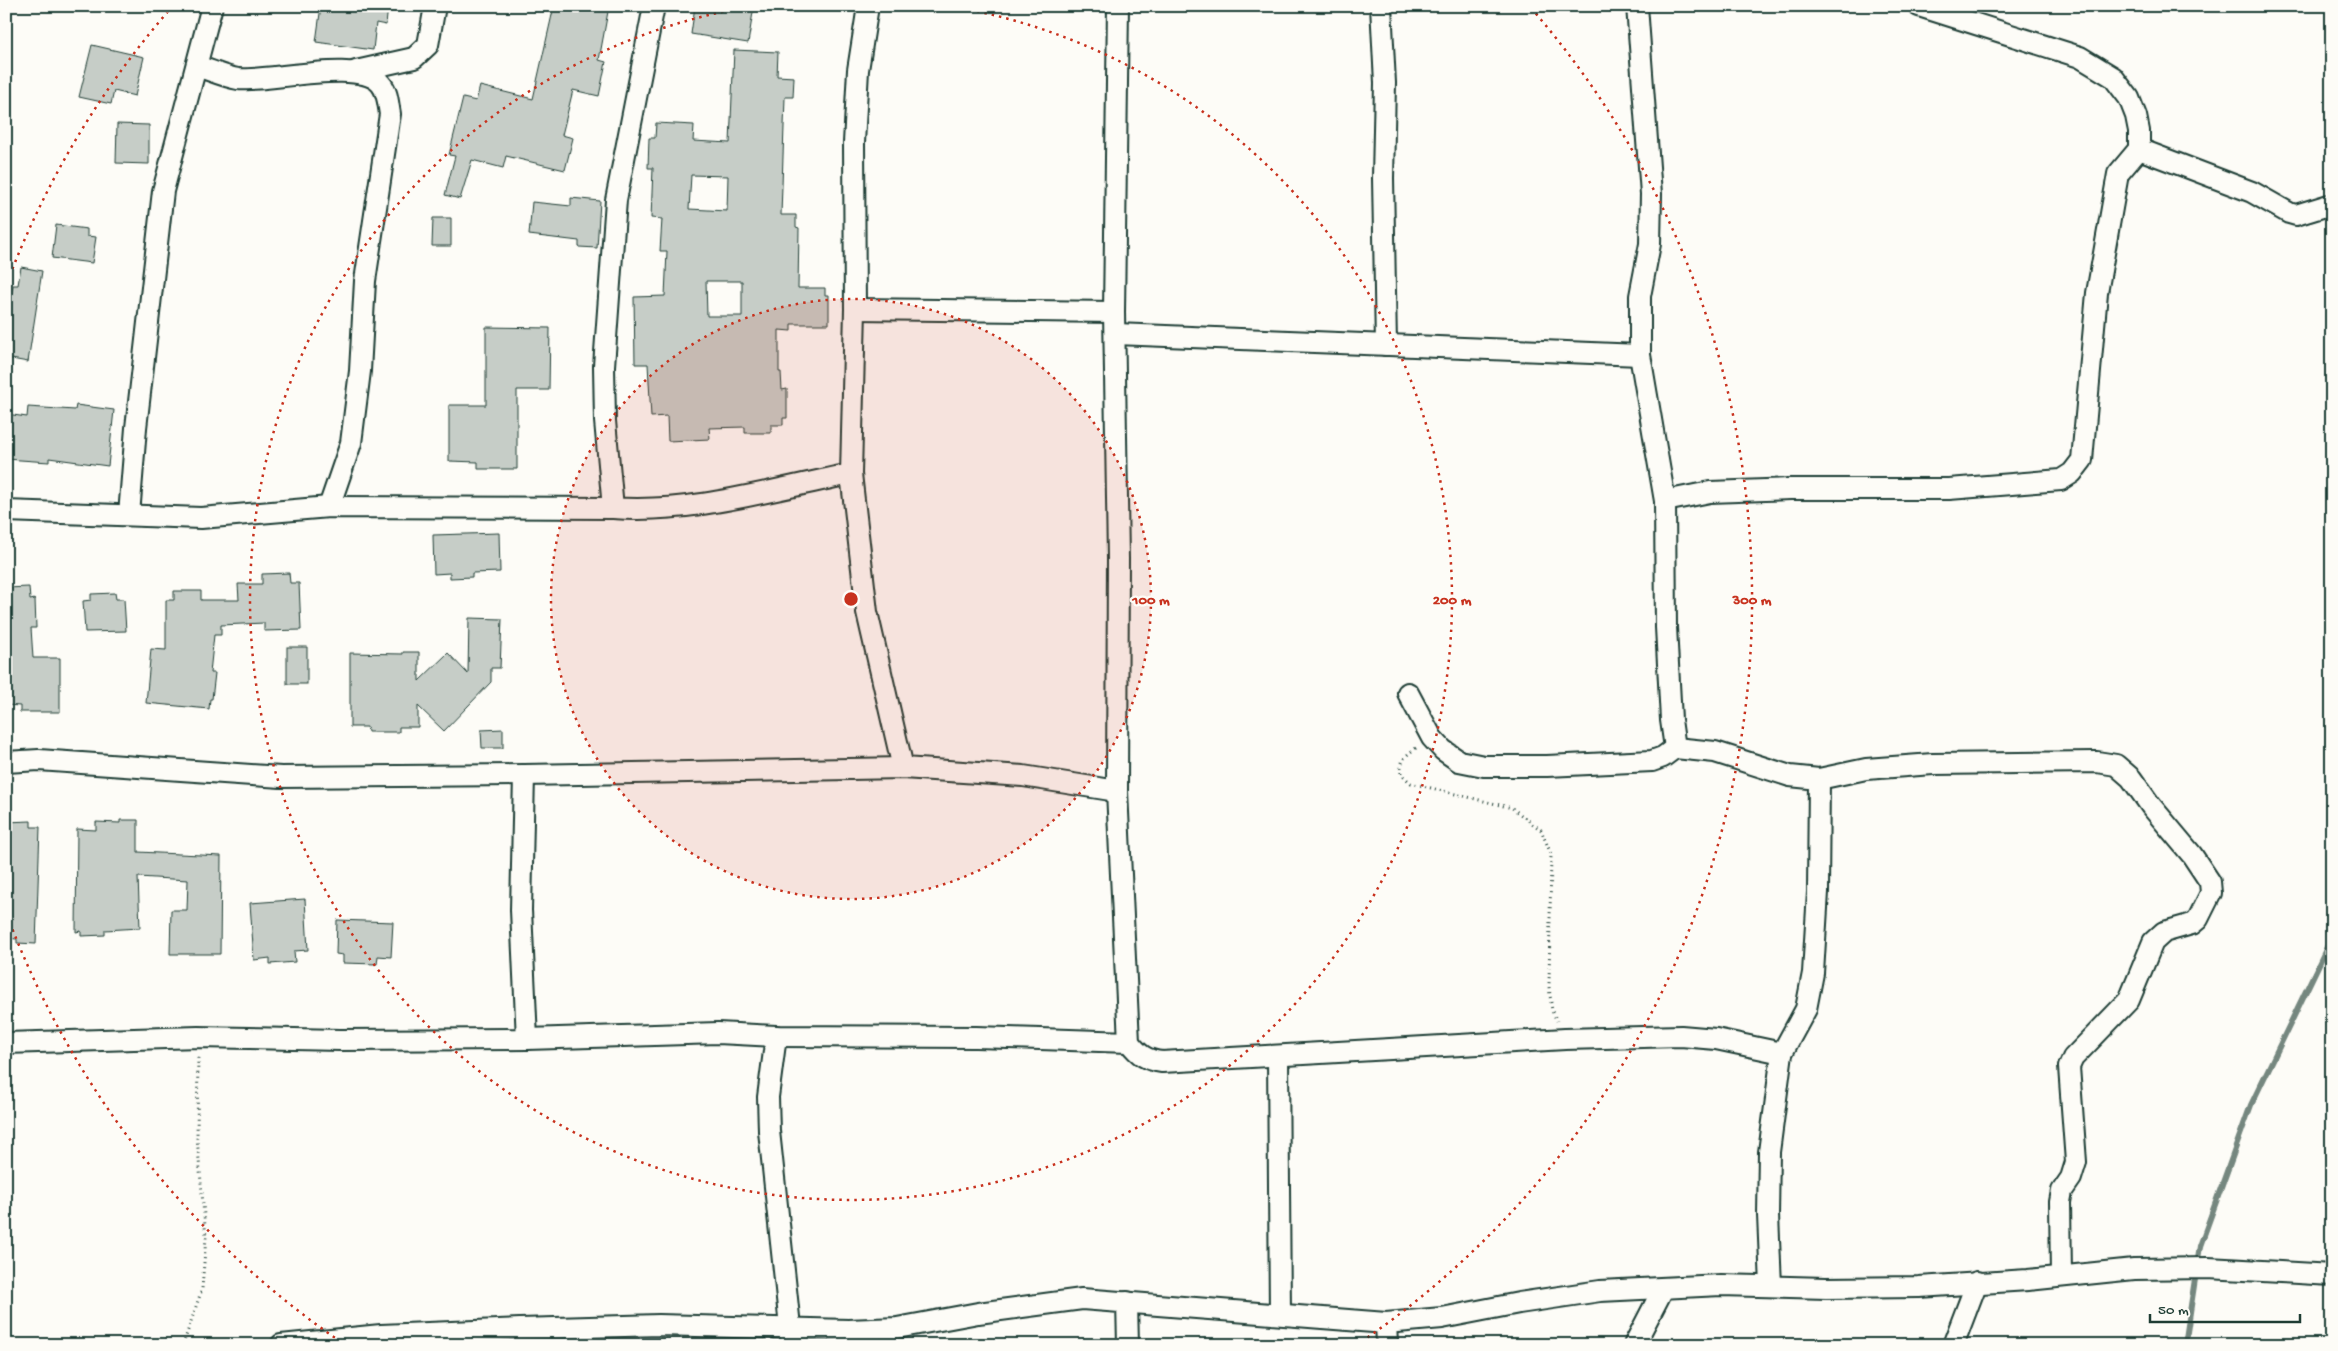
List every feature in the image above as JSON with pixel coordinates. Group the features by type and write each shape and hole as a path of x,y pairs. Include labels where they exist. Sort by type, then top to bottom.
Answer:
{"street":[{"path":"129,516 136,428 163,191 212,6"},
{"path":"197,66 238,79 351,72 414,58 428,45 435,6"},
{"path":"613,508 605,421 604,366 616,200 654,6"},
{"path":"868,6 858,70 854,144 855,309 851,474 867,612 903,768"},
{"path":"1118,6 1114,312 1116,334 1117,792 1130,1042 1138,1054 1150,1060 1162,1062 1565,1039 1681,1036 1716,1039 1782,1053"},
{"path":"1381,6 1386,83 1383,178 1386,345"},
{"path":"1637,6 1650,194 1650,244 1640,296 1640,355 1665,501 1666,627 1671,720 1675,748"},
{"path":"1665,501 1710,492 1790,489 1949,489 2061,480 2072,473 2082,460 2096,293 2118,174 2139,149 2139,131 2129,98 2113,77 2080,57 1919,6"},
{"path":"329,507 350,443 360,371 365,281 390,114 382,84 370,75 351,72"},
{"path":"2139,149 2252,192 2296,215 2332,204"},
{"path":"855,309 1114,312"},
{"path":"1116,334 1640,355"},
{"path":"6,511 201,518 329,507 613,508 646,510 682,508 851,474"},
{"path":"1408,693 1432,738 1443,750 1459,761 1484,766 1547,766 1652,761 1663,757 1675,748 1715,752 1790,776 1820,779 1866,769 1933,764 2096,762 2116,765 2131,778 2151,806 2192,855 2210,882 2211,893 2202,914 2192,924 2164,932 2153,942 2129,1000 2077,1052 2069,1067 2076,1162 2071,1178 2062,1191 2060,1202 2061,1275"},
{"path":"6,762 39,760 281,777 524,775 903,768 1023,776 1117,792"},
{"path":"524,775 521,910 527,1039"},
{"path":"1771,1286 1768,1215 1769,1152 1782,1053 1806,1009 1813,973 1818,892 1820,779"},
{"path":"6,1042 198,1037 340,1040 527,1039 718,1033 776,1036 976,1037 1130,1042"},
{"path":"776,1036 768,1096 769,1130 791,1337"},
{"path":"1278,1056 1280,1314"},
{"path":"281,1345 313,1340 381,1335 659,1325 791,1337 848,1330 897,1328 1049,1302 1082,1299 1386,1323 1442,1318 1518,1303 1600,1291 1721,1285 1919,1287 2028,1280 2061,1275 2134,1269 2208,1268 2332,1275"},
{"path":"1953,1345 1977,1282"},
{"path":"1634,1345 1663,1289"},
{"path":"1127,1302 1128,1345"},
{"path":"1386,1323 1387,1345"}],"path":[{"path":"1432,738 1405,756 1400,765 1401,774 1412,784 1512,808 1541,830 1551,854 1549,987 1552,1011 1565,1039"},
{"path":"183,1345 202,1289 206,1236 197,1138 198,1037"}],"building":[{"path":"321,6 388,6 386,25 376,23 373,50 316,42"},
{"path":"554,6 609,6 599,60 606,62 599,96 573,90 562,135 573,138 565,170 506,156 503,168 472,160 460,199 445,195 455,156 449,155 463,98 476,101 480,86 533,99"},
{"path":"695,6 754,6 748,43 691,34"},
{"path":"92,45 144,57 135,96 114,91 111,104 79,97"},
{"path":"734,50 778,52 777,76 794,77 793,97 785,97 781,215 796,215 796,227 799,228 798,288 825,288 825,295 829,295 829,324 791,324 791,331 779,330 779,372 781,372 782,390 787,389 787,418 783,418 783,425 771,425 771,433 745,433 745,427 709,428 710,439 668,441 667,416 651,417 648,364 635,364 634,297 665,296 667,251 660,251 662,219 651,218 653,168 648,168 649,138 655,138 656,123 694,125 693,141 730,143","holes":["691,175 728,176 727,211 689,209","706,281 742,281 742,316 707,316"]},
{"path":"117,124 149,125 149,164 116,163"},
{"path":"571,198 600,201 597,248 579,247 579,241 529,235 532,202 571,206"},
{"path":"433,218 451,218 451,246 432,246"},
{"path":"56,225 87,229 87,236 96,237 92,263 52,258"},
{"path":"21,267 42,271 28,362 6,358 6,327 13,285 18,285"},
{"path":"486,327 550,328 549,390 517,390 517,469 478,469 478,462 449,461 449,405 486,405"},
{"path":"76,405 114,410 108,466 49,458 49,462 6,459 6,414 27,417 28,407 75,410"},
{"path":"499,533 500,572 472,573 472,577 450,578 450,573 434,574 433,535"},
{"path":"289,573 290,583 299,583 301,630 264,631 264,623 221,625 221,635 214,635 210,673 215,673 209,709 146,703 151,649 166,650 166,600 174,600 174,591 201,591 201,600 239,600 238,584 262,584 262,574"},
{"path":"29,587 30,600 35,599 36,628 31,628 33,658 60,658 60,712 20,712 20,706 6,705 6,588"},
{"path":"115,593 116,599 124,599 126,631 85,632 83,601 91,600 91,594"},
{"path":"469,618 502,619 500,668 491,668 491,682 444,731 418,706 418,727 399,727 399,732 368,732 367,727 350,727 350,653 403,654 403,652 419,652 419,681 448,653 468,674"},
{"path":"287,647 307,647 307,684 287,684"},
{"path":"503,729 503,748 482,748 481,730"},
{"path":"120,820 138,820 138,852 221,856 220,954 170,954 171,910 187,910 188,880 138,877 140,928 105,930 105,935 81,936 81,931 76,932 77,829 96,830 96,822 120,823"},
{"path":"31,821 31,827 40,827 36,944 17,943 17,939 6,938 6,822"},
{"path":"305,899 308,950 294,951 295,962 270,964 270,958 254,960 250,903"},
{"path":"337,920 393,922 391,957 378,956 377,964 343,963 343,955 336,954"}],"waterway":[{"path":"2185,1345 2200,1246 2251,1105 2332,937"}]}
